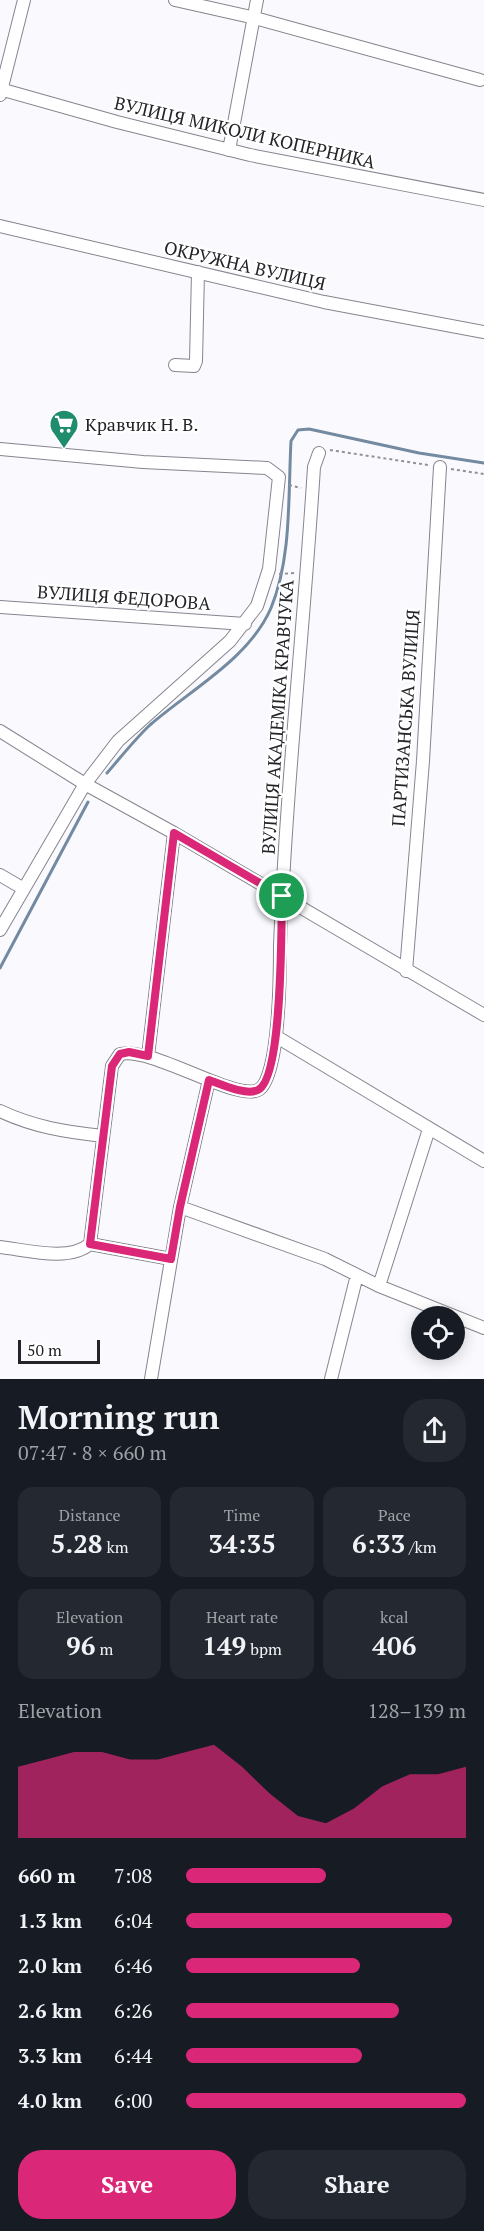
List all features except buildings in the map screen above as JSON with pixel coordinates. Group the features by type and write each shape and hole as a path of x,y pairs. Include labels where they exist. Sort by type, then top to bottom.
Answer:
{"street":[{"path":"0,96 24,0"},
{"path":"175,0 255,18 480,80"},
{"path":"229,150 258,0"},
{"name":"ВУЛИЦЯ МИКОЛИ КОПЕРНИКА","path":"0,89 229,150 484,200"},
{"name":"ОКРУЖНА ВУЛИЦЯ","path":"0,226 324,302 484,332"},
{"path":"175,365 194,366 196,361 198,272"},
{"path":"0,449 143,462 267,468 279,477 269,568 257,606 245,624 216,655 118,741 85,784 0,930"},
{"name":"ВУЛИЦЯ АКАДЕМІКА КРАВЧУКА","path":"209,1080 251,1092 259,1090 266,1082 277,1036 282,896 314,467 319,453"},
{"name":"ПАРТИЗАНСЬКА ВУЛИЦЯ","path":"406,971 423,761 440,467"},
{"name":"ВУЛИЦЯ ФЕДОРОВА","path":"0,607 245,624"},
{"path":"0,731 85,784 174,833 484,1015"},
{"path":"148,1056 174,833"},
{"path":"0,875 24,889"},
{"path":"277,1036 484,1161"},
{"path":"0,1247 69,1253 81,1251 90,1244 112,1066 120,1054 129,1052 148,1056 209,1080 180,1207 151,1379"},
{"path":"0,1111 31,1125 61,1132 103,1136"},
{"path":"380,1286 429,1129"},
{"path":"180,1207 325,1258 380,1286 484,1328"},
{"path":"90,1244 171,1259"},
{"path":"330,1379 357,1275"}],"path":[{"path":"319,453 328,450 484,474"},
{"path":"275,575 286,574"}],"waterway":[{"path":"107,773 150,725 234,658 261,626 271,608 283,568 288,526 291,441 298,430 309,429 419,453 484,463"},
{"path":"0,968 88,802"}],"place":[{"name":"Кравчик Н. В.","path":"64,450"}],"route":[{"path":"174,833 282,896 277,1036 266,1082 259,1090 251,1092 209,1080 180,1207 171,1259 90,1244 112,1066 120,1054 129,1052 148,1056 174,833"}]}
